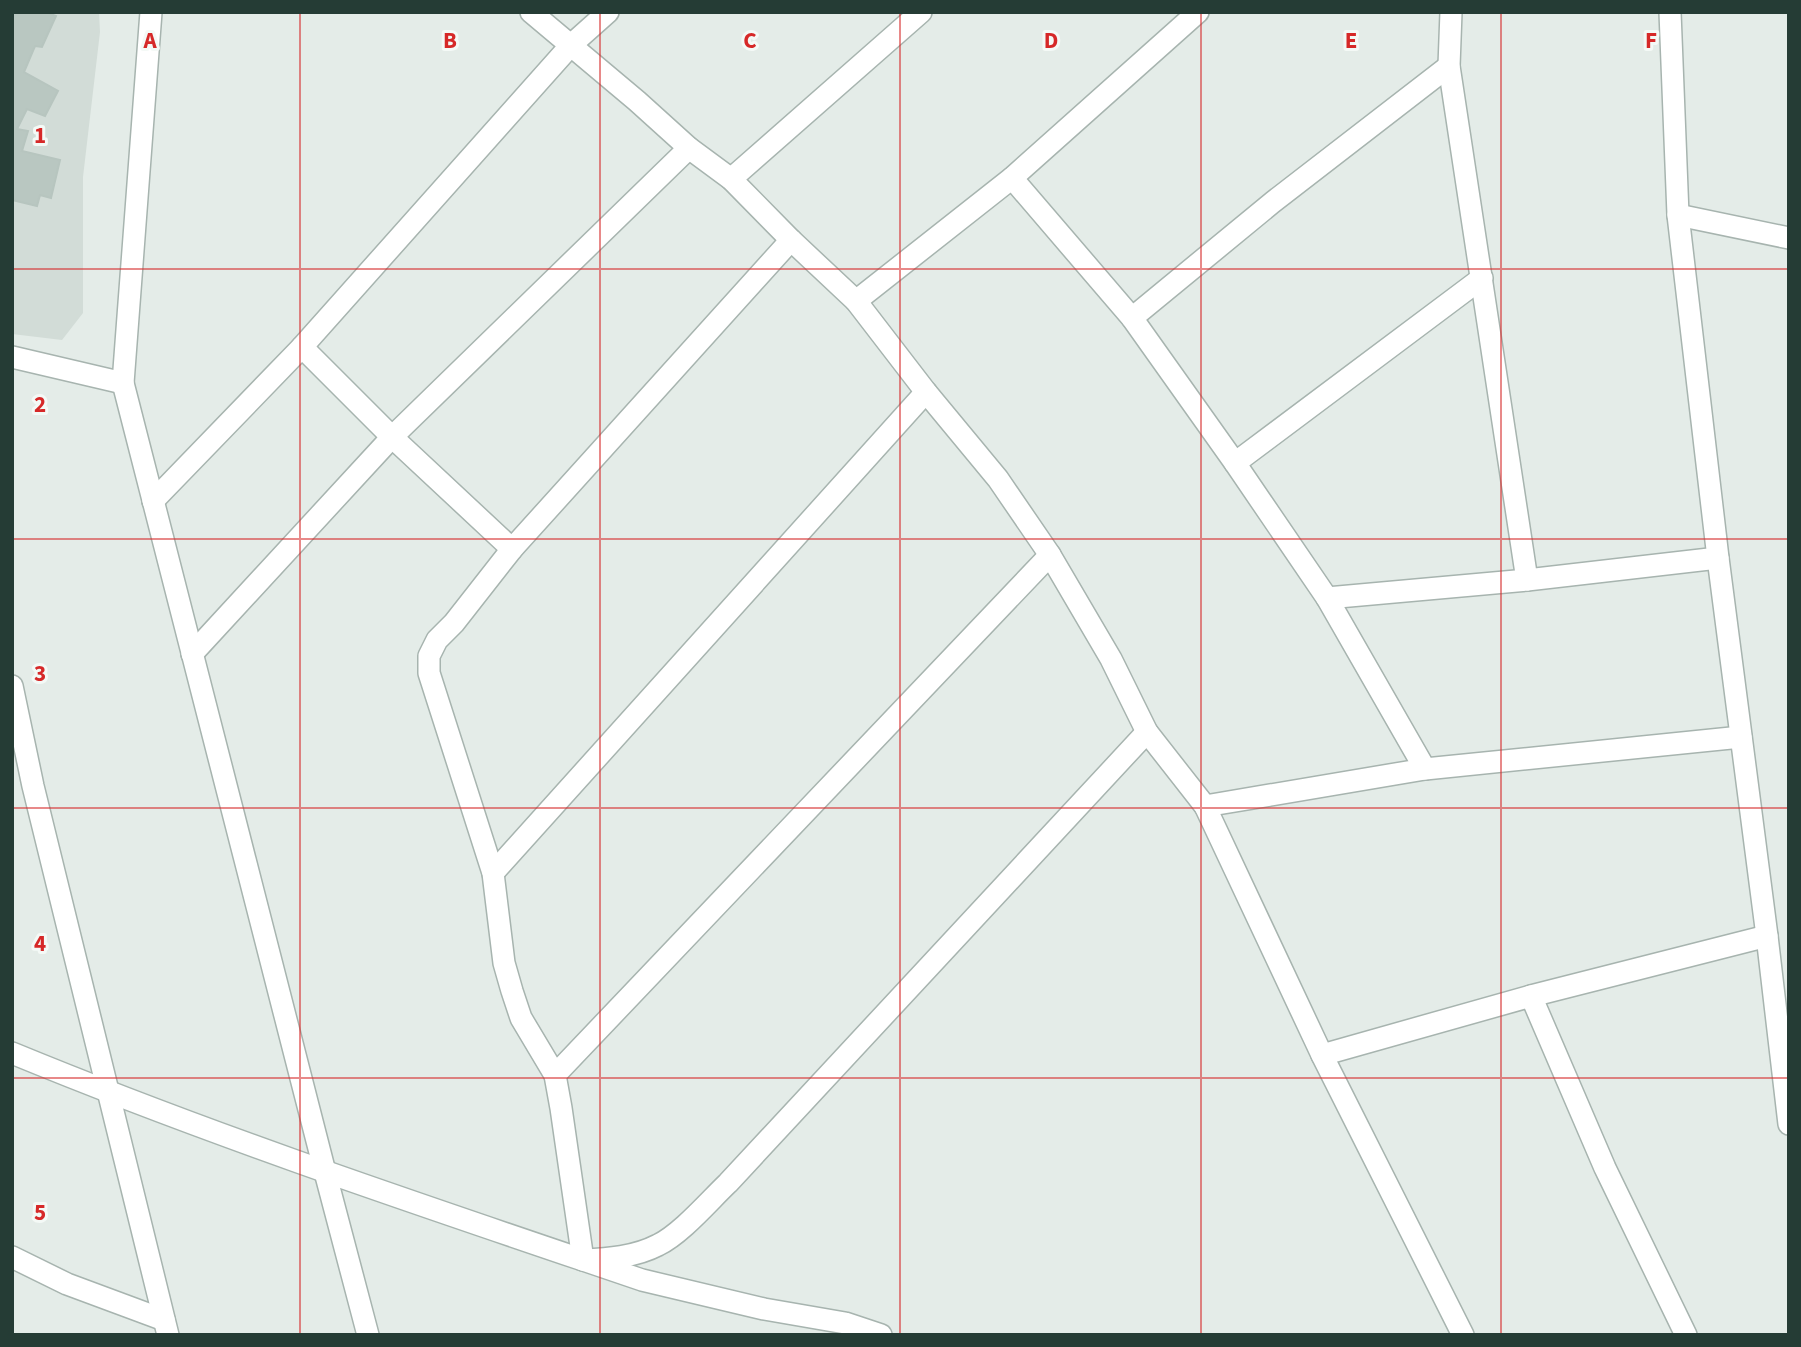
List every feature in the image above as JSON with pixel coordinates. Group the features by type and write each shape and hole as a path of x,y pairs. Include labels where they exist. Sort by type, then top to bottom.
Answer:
{"street":[{"path":"151,12 122,383 368,1335"},
{"path":"531,12 689,148 731,179 856,301 926,393 998,479 1050,555 1111,659 1147,732 1205,806 1322,1055 1463,1335"},
{"path":"153,501 302,348 571,45 608,12"},
{"path":"731,179 921,12"},
{"path":"856,301 1012,178 1198,12"},
{"path":"1451,12 1449,66 1527,580"},
{"path":"1670,12 1678,215 1789,1124"},
{"path":"1132,318 1273,202 1449,66"},
{"path":"192,654 392,437 689,148"},
{"path":"1012,178 1132,318 1235,463 1327,598 1425,769"},
{"path":"1678,215 1789,238"},
{"path":"583,1260 555,1075 521,1018 512,991 504,963 494,873 433,688 429,673 429,656 437,640 454,623 512,549 791,240"},
{"path":"1235,463 1482,278"},
{"path":"302,348 512,549"},
{"path":"12,357 122,383"},
{"path":"494,873 926,393"},
{"path":"555,1075 1050,555"},
{"path":"1327,598 1527,580 1718,558"},
{"path":"12,686 33,786 166,1328"},
{"path":"583,1260 611,1258 660,1245 685,1225 728,1183 1147,732"},
{"path":"1205,806 1425,769 1741,737"},
{"path":"1322,1055 1531,996 1767,936"},
{"path":"1531,996 1605,1168 1686,1335"},
{"path":"12,1053 107,1092 325,1172 642,1280 840,1329 881,1335"},
{"path":"12,1257 166,1328"}],"shaded area":[{"path":"12,12 99,12 100,32 83,177 83,313 62,340 12,334"}],"building":[{"path":"12,12 46,12 56,16 42,47 35,46 24,72 58,91 45,116 27,109 17,129 28,131 22,151 60,160 51,198 40,195 37,206 12,200"}]}
